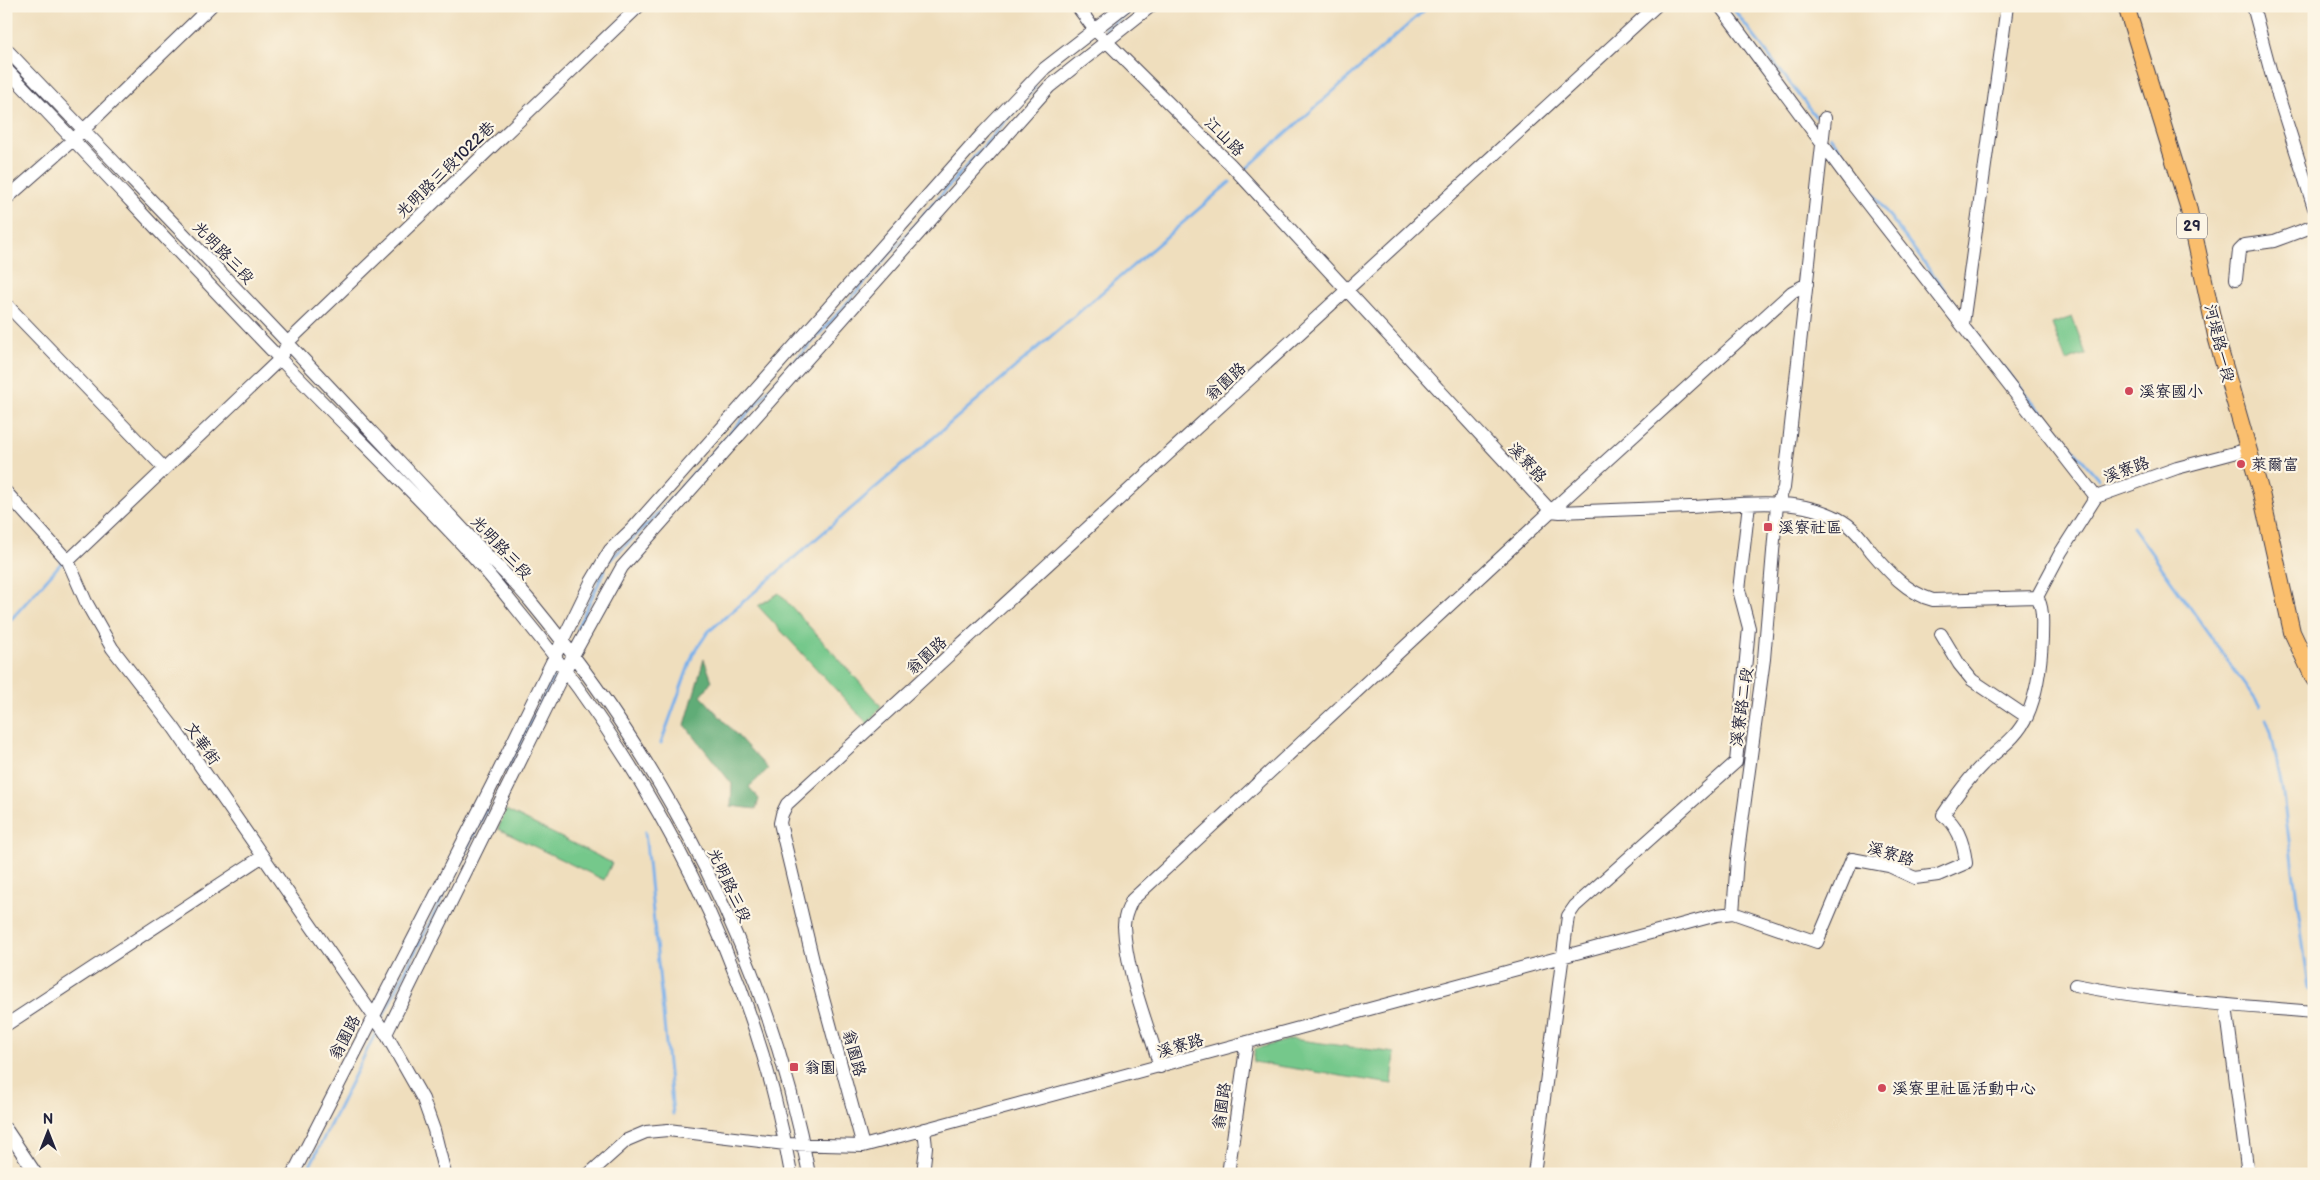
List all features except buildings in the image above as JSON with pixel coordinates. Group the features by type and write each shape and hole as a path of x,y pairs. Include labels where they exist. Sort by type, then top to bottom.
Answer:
{"main road":[{"name":"河堤路一段","path":"2126,6 2188,206 2217,340 2249,448 2292,632 2314,679"}],"street":[{"path":"6,199 78,135 210,6"},
{"name":"光明路三段1022巷","path":"280,359 288,342 639,6"},
{"name":"江山路","path":"1077,6 1094,29 1231,165 1348,290"},
{"path":"372,1016 492,785 591,582 610,550 647,512 984,132 1045,68 1125,6"},
{"path":"386,1034 565,670 622,567 1050,87 1151,6"},
{"name":"翁園路","path":"863,1146 814,965 780,823 787,804 1656,6"},
{"path":"1720,6 1822,141 1852,184 2096,497"},
{"path":"1963,324 2007,6"},
{"path":"2253,6 2271,72 2314,208"},
{"name":"光明路三段","path":"6,49 78,135 280,359 473,556 565,670 642,783 688,868 731,963 763,1058 786,1144 791,1174"},
{"name":"光明路三段","path":"6,69 78,135 288,342 529,600 573,656 655,774 709,875 744,953 762,999 779,1050 804,1143 809,1174"},
{"name":"溪寮路二段","path":"1733,913 1737,859 1764,659 1778,504 1784,488 1825,118"},
{"path":"2236,279 2240,251 2245,245 2274,241 2314,226"},
{"path":"1160,1067 1135,982 1128,950 1124,925 1126,911 1132,900 1551,511 1792,292 1807,284"},
{"name":"溪寮路","path":"1348,290 1551,511"},
{"path":"6,304 162,466"},
{"path":"66,559 162,466 280,359"},
{"name":"溪寮路","path":"786,1144 863,1146 1717,915 1733,913 1817,942 1852,859 1889,866 1914,878 1938,875 1966,863 1964,851 1953,821 1943,815 1982,764 2010,741 2027,717 2034,692 2042,647 2041,603 2037,597 2096,497 2177,468 2249,448"},
{"name":"文華街","path":"6,492 66,559 86,602 112,648 174,728 312,926 372,1016"},
{"path":"1551,511 1749,504 1802,505 1840,519 1857,532 1895,577 1912,591 1924,597 1933,600 2037,597"},
{"path":"1534,1174 1568,916 1575,906 1736,762 1749,628 1739,590 1749,504"},
{"path":"1941,634 1959,664 1972,680 2027,717"},
{"path":"6,1025 263,856"},
{"path":"2076,985 2138,997 2314,1012"},
{"path":"2226,1006 2248,1174"},
{"name":"翁園路","path":"293,1174 372,1016 386,1034 423,1100 434,1130 445,1174"},
{"name":"翁園路","path":"1228,1174 1246,1042"},
{"path":"6,1129 36,1174"},
{"path":"923,1174 926,1147 924,1129"},
{"path":"589,1174 627,1140 646,1132 668,1130 786,1144"}],"green space":[{"path":"2072,317 2086,354 2066,361 2052,324"},
{"path":"779,593 881,706 868,724 758,606"},
{"path":"704,659 712,681 701,696 768,769 749,787 759,799 756,809 731,806 732,784 685,725"},
{"path":"506,810 612,863 604,880 498,829"},
{"path":"1292,1039 1395,1053 1392,1084 1253,1062 1255,1049"}],"waterway":[{"path":"1105,29 1138,6"},
{"path":"1247,168 1429,6"},
{"path":"1731,6 1815,116"},
{"path":"610,560 651,521 839,312 1035,87"},
{"path":"1830,136 1954,303"},
{"path":"661,743 693,654 708,632 1230,182"},
{"path":"1968,321 1980,338"},
{"path":"2001,365 2098,478"},
{"path":"2133,527 2260,706"},
{"path":"6,625 63,561"},
{"path":"577,628 605,570"},
{"path":"506,771 553,678"},
{"path":"2266,719 2271,732 2282,788 2309,989"},
{"path":"383,1016 487,808"},
{"path":"645,832 673,1114"},
{"path":"306,1174 375,1034"}],"place":[{"name":"溪寮國小","path":"2129,391"},
{"name":"萊爾富","path":"2241,464"},
{"name":"溪寮社區","path":"1768,527"},
{"name":"翁園","path":"794,1067"},
{"name":"溪寮里社區活動中心","path":"1882,1088"}]}
